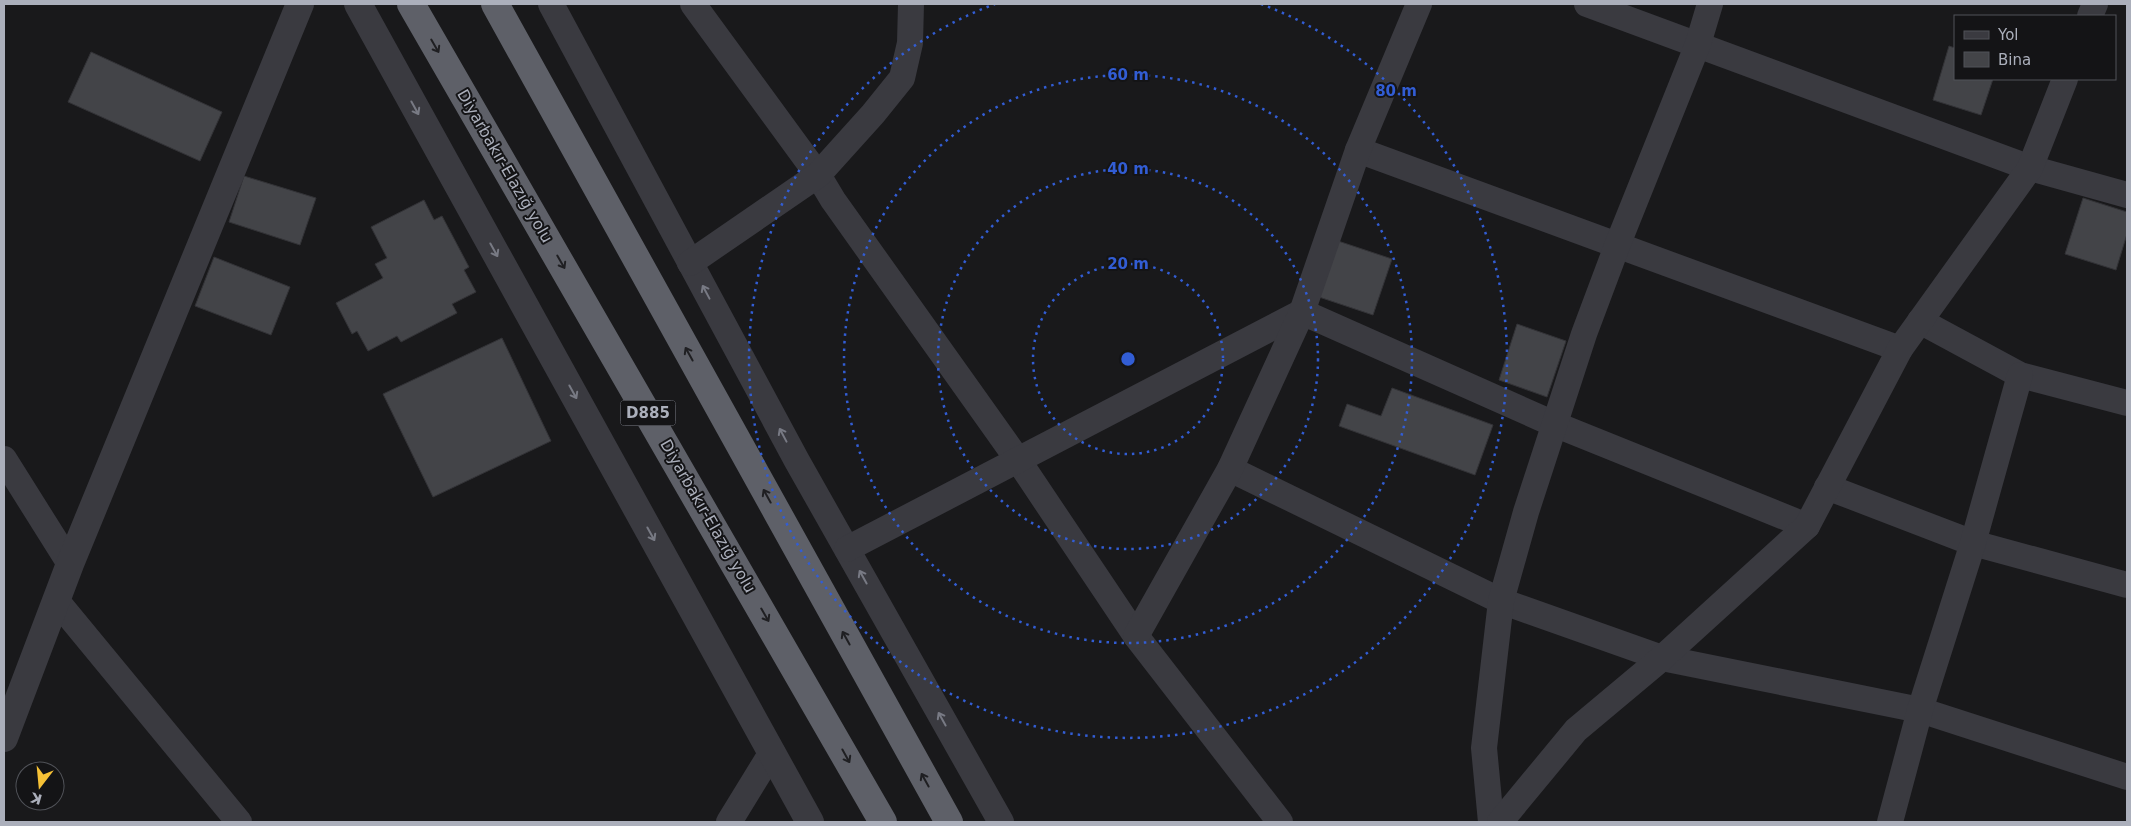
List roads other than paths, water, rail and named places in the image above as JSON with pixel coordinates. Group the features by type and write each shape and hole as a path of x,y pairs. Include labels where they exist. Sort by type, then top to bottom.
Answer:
{"highway":[{"name":"Diyarbakır-Elazığ yolu","path":"411,4 883,822"},
{"path":"495,4 949,822"}],"street":[{"path":"4,738 70,564 300,4"},
{"path":"358,4 810,822"},
{"path":"551,4 847,549 1001,822"},
{"path":"693,4 818,175 833,200 1018,460 1136,636 1280,822"},
{"path":"690,262 818,175 902,78 910,43 911,4"},
{"path":"1136,636 1230,469 1302,312 1358,150 1419,4"},
{"path":"1587,4 2030,168 2127,195"},
{"path":"1491,822 1484,748 1501,601 1554,424 1617,246 1698,44 1710,4"},
{"path":"1500,822 1576,730 1662,658 1807,526 1900,349 2030,168 2065,80"},
{"path":"1358,150 1900,349"},
{"path":"847,549 1302,312"},
{"path":"1302,312 1554,424 1807,526"},
{"path":"1920,321 2020,375 2127,403"},
{"path":"1890,822 1920,710 1974,543 2020,375"},
{"path":"4,459 70,564"},
{"path":"1230,469 1501,601 1662,658 1920,710 2127,777"},
{"path":"1827,487 1974,543 2127,585"},
{"path":"56,600 239,822"},
{"path":"729,822 772,752"}]}
